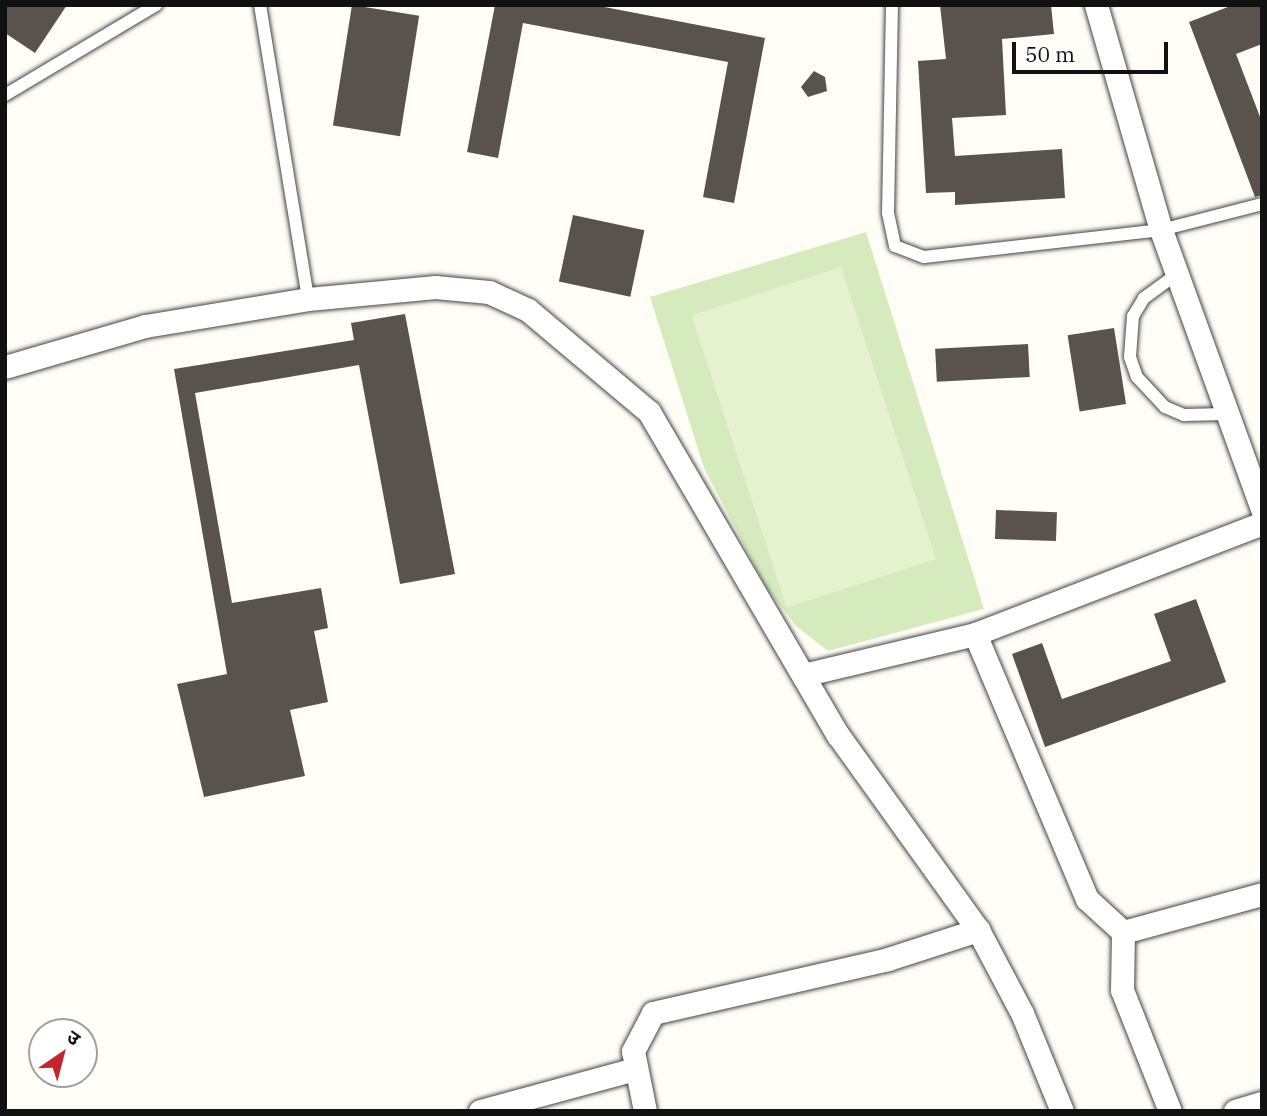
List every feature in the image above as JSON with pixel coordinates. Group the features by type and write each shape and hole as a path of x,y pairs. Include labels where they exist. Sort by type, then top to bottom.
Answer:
{"street":[{"path":"1096,5 1161,230 1262,509"},
{"path":"5,367 145,326 308,299 435,287 489,292 528,310 649,412 838,735 978,930 1022,1013 1062,1111"},
{"path":"803,675 975,634 1262,523"},
{"path":"975,634 1087,899 1123,932 1122,990 1170,1111"},
{"path":"1123,932 1262,894"},
{"path":"645,1111 635,1069 634,1042 653,1013 888,959 978,930"},
{"path":"480,1111 635,1069"},
{"path":"1235,1111 1262,1103"}],"lane":[{"path":"5,95 156,5"},
{"path":"260,5 308,299"},
{"path":"892,5 888,213 895,246 924,257 1161,230 1262,204"},
{"path":"1177,274 1158,283 1133,316 1129,357 1137,377 1165,407 1184,415 1226,414"}],"green space":[{"path":"866,232 984,609 828,651 796,626 766,587 704,468 650,297"},
{"path":"841,267 936,559 787,607 692,316"}],"building":[{"path":"5,5 67,5 35,53 5,33"},
{"path":"352,5 419,16 400,136 333,125"},
{"path":"495,5 594,5 765,38 734,203 703,197 728,62 523,23 498,158 467,152"},
{"path":"940,5 1051,5 1054,34 1002,39 1006,115 952,118 955,156 1062,149 1065,198 955,205 955,192 926,193 918,61 946,59"},
{"path":"1233,5 1262,5 1262,44 1236,54 1262,122 1262,195 1255,197 1189,22"},
{"path":"814,71 825,77 827,91 808,97 801,87"},
{"path":"573,215 644,230 630,297 559,282"},
{"path":"405,314 455,574 400,584 359,365 195,393 232,603 321,588 328,628 314,631 328,702 290,710 305,776 204,797 177,684 227,674 174,369 354,340 351,323"},
{"path":"1114,328 1126,404 1080,411 1068,335"},
{"path":"1028,344 1030,377 937,382 935,349"},
{"path":"996,510 1057,512 1056,541 995,539"},
{"path":"1196,599 1226,682 1045,747 1012,654 1042,643 1062,699 1171,661 1154,614"}]}
